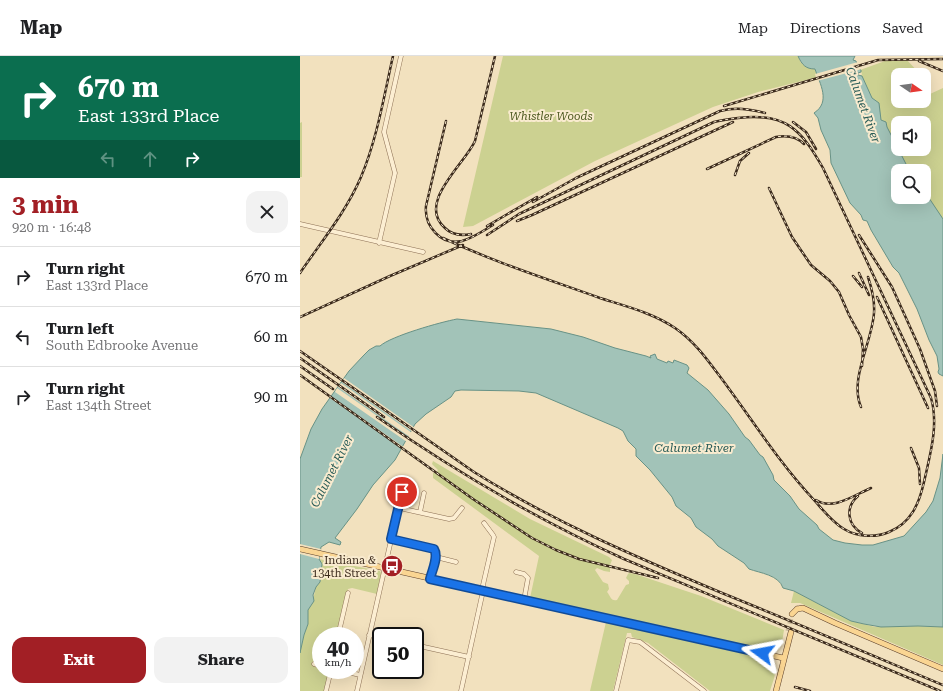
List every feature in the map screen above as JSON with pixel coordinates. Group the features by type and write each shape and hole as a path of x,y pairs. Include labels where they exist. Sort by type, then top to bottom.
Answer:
{"main road":[{"path":"300,549 783,658"},
{"path":"793,615 797,608 803,608 841,626 943,669"},
{"path":"776,691 783,658 783,651 789,632"}],"street":[{"path":"380,243 395,173 384,132 401,56"},
{"path":"300,224 424,252"},
{"path":"364,657 405,478"},
{"path":"420,512 424,493"},
{"path":"404,509 449,519 454,518 462,508"},
{"path":"461,691 484,591 483,585 494,538 484,523"},
{"path":"391,539 431,548 435,551 436,557 430,579"},
{"path":"436,557 456,562"},
{"path":"516,572 524,574 528,578 524,600"},
{"path":"340,627 348,593"},
{"path":"616,691 628,640 640,642 704,691"},
{"path":"424,647 469,657"},
{"path":"326,691 329,679"},
{"path":"357,691 359,679"}],"green space":[{"name":"Whistler Woods","path":"503,56 798,56 801,63 815,69 818,77 758,92 713,107 595,161 473,226 463,227"},
{"path":"906,59 914,68 891,68 891,108 931,108 931,94 943,88 943,234 928,204 931,204 931,164 900,164 896,156 931,156 931,116 891,116 891,144 861,76 862,74 860,70 885,61 902,61"},
{"path":"302,122 302,177 300,177 300,123"},
{"path":"433,461 530,519 609,557 612,560 610,572 597,568 595,570 603,582 608,584 609,589 607,592 613,600 617,600 626,585 629,584 629,581 626,578 628,574 635,574 701,596 784,630 780,647 775,651 771,651 530,598 539,556 433,478 433,473 436,473 438,470 432,464"},
{"path":"319,559 380,571 381,573 377,594 352,588 348,589 339,627 312,627 312,679 328,679 325,691 300,691 300,653 308,624 308,610 312,604 316,587 320,582 322,564"},
{"path":"794,591 851,621 875,627 943,627 943,665 800,603 791,603"},
{"path":"606,622 769,658 775,664 775,673 770,691 710,691 648,643 632,637 631,633 627,633 613,691 590,691"}],"water":[{"name":"Calumet River","path":"798,56 855,56 853,60 856,61 858,68 861,70 858,75 862,76 872,98 879,103 881,120 886,122 891,135 891,156 902,156 906,164 891,164 891,204 931,204 931,201 943,219 943,376 938,372 937,356 917,309 899,273 893,267 867,221 863,220 861,215 850,203 831,163 830,150 821,130 818,118 814,113 822,104 823,92 815,69 805,66"},
{"name":"Calumet River","path":"457,319 551,329 583,337 651,358 650,356 655,354 657,359 667,363 668,361 673,363 674,360 687,365 689,368 687,373 708,390 729,414 745,437 763,457 773,475 774,480 790,496 799,509 817,525 819,529 833,540 845,543 873,545 904,536 926,512 933,501 940,478 943,454 943,627 881,627 851,621 794,591 783,588 778,580 773,577 749,569 744,563 718,546 712,539 696,527 691,518 676,506 672,497 650,470 636,456 636,449 628,441 623,431 536,393 519,391 461,390 455,391 451,397 426,414 415,424 395,460 373,485 335,538 341,542 340,545 329,542 321,547 319,559 322,564 320,582 313,595 314,601 308,610 308,624 300,653 300,459 311,429 322,409 349,371 369,350 405,334"}],"pier":[{"path":"858,62 862,69 817,81 815,74"},
{"path":"344,378 415,428 413,432 342,382"},
{"path":"341,383 412,433 410,437 338,387"},
{"path":"337,388 409,438 408,441 407,442 335,392"},
{"path":"332,397 405,448 403,449 330,398"},
{"path":"300,544 321,549 319,559 300,554"}],"tunnel":[{"path":"788,631 792,614"}],"railway":[{"path":"300,273 341,215 361,177 376,133 393,56"},
{"path":"471,234 457,234 445,228 438,218 436,207 439,196 445,184 475,141 495,56"},
{"path":"724,106 878,60 943,59"},
{"path":"919,61 943,71"},
{"path":"533,202 576,178 720,111 742,109 765,113"},
{"path":"443,238 521,270 648,314 675,328 690,340 703,355 779,459 802,487 828,516 849,532 866,536 884,534 897,528 913,512 920,498 933,440 934,419 931,398 823,168 807,143 799,133 790,126 780,121 754,117 735,118 714,122 519,214 487,235"},
{"path":"446,121 426,206 428,221 435,233 454,242 470,238 493,225"},
{"path":"517,221 733,122"},
{"path":"793,122 806,132 816,149"},
{"path":"707,169 776,137 791,137 798,139 804,144"},
{"path":"735,175 740,161 749,153"},
{"path":"769,188 792,237 811,265 830,281 839,292 861,337 863,349 862,366"},
{"path":"487,226 537,197"},
{"path":"859,235 892,287 920,349 935,391 937,406"},
{"path":"300,317 463,245"},
{"path":"859,273 869,295"},
{"path":"853,276 862,287"},
{"path":"861,407 858,396 859,373 874,313 873,295 868,277"},
{"path":"877,297 928,408"},
{"path":"300,351 474,472 534,507 596,538 658,566 943,685"},
{"path":"300,358 384,417"},
{"path":"300,366 333,389"},
{"path":"300,375 473,499 532,538 579,559 658,578"},
{"path":"377,417 437,457 497,494 591,544 940,691"},
{"path":"911,448 919,468 920,484"},
{"path":"816,500 829,504 836,503 844,501 871,488"},
{"path":"858,496 851,505 850,516 853,525 862,533"},
{"path":"795,687 810,691"}],"place":[{"name":"Indiana & 134th Street","path":"392,566"}],"route":[{"path":"402,492 391,539 434,549 436,552 436,557 430,579 762,653"}]}
